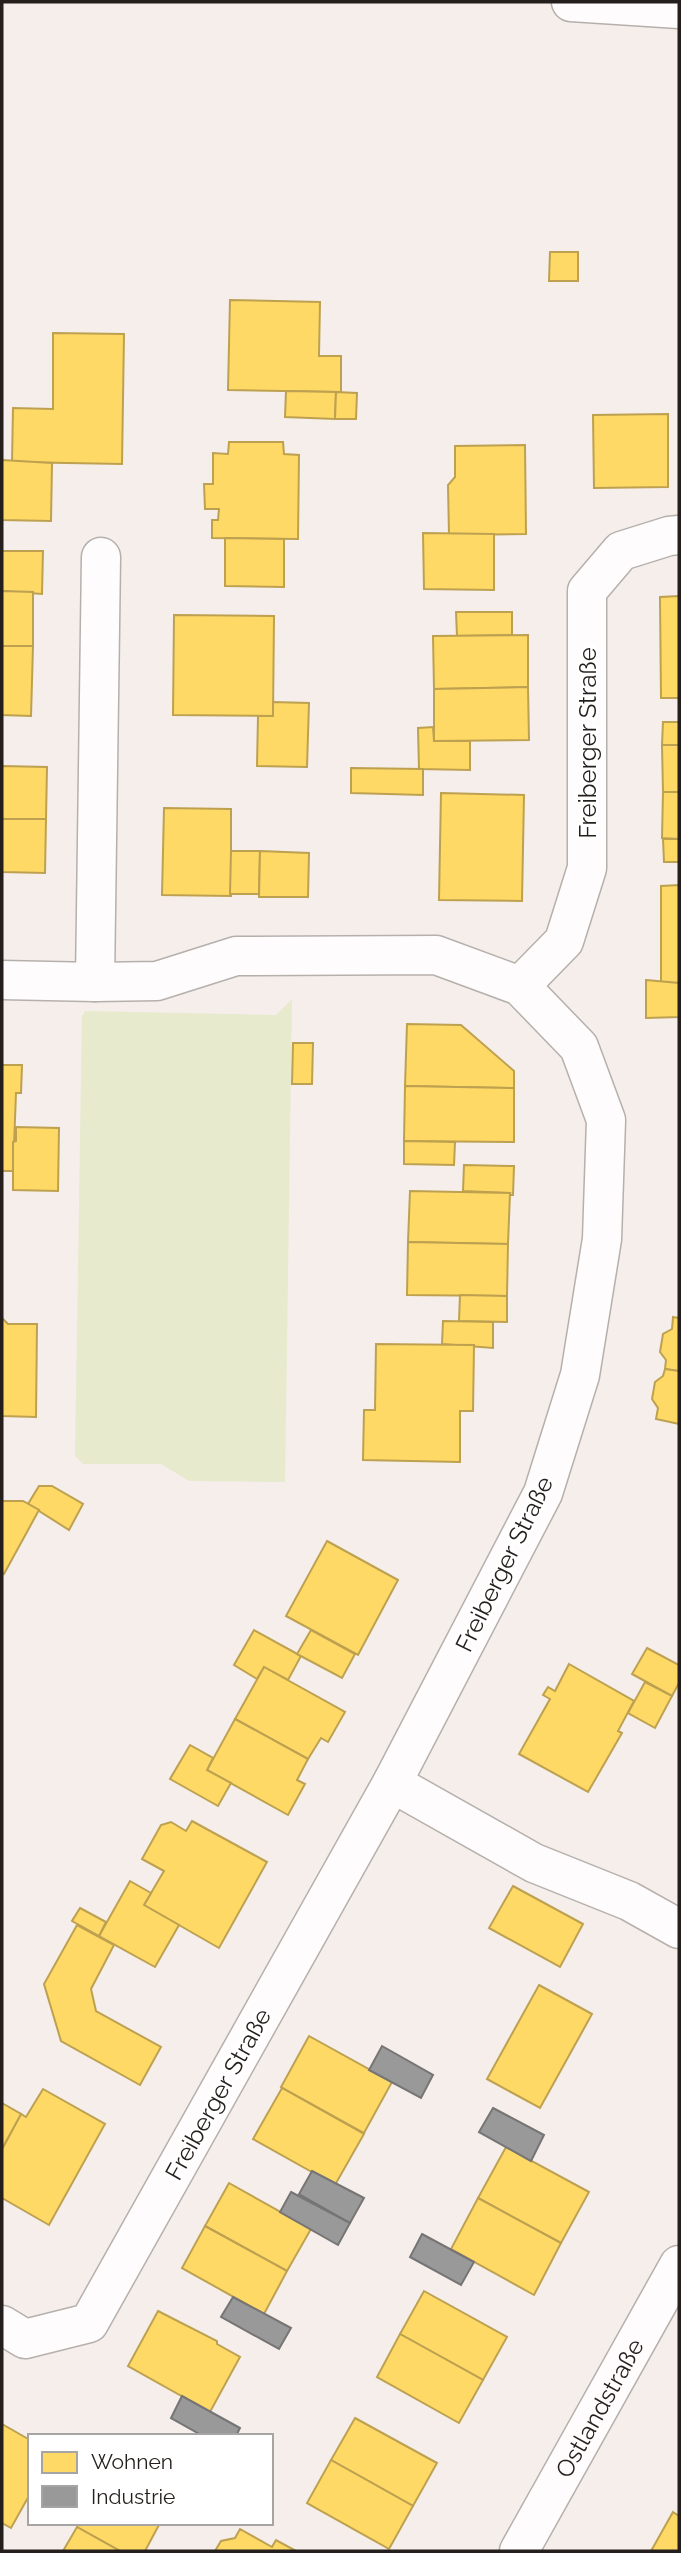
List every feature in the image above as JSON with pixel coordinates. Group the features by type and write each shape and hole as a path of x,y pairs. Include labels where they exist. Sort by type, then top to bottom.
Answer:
{"street":[{"path":"571,2 679,9"},
{"name":"Freiberger Straße","path":"520,986 564,941 587,868 587,591 621,551 679,535"},
{"path":"95,982 101,557"},
{"name":"Freiberger Straße","path":"2,980 157,981 236,956 436,956 520,986 579,1047 606,1120 601,1240 582,1361 543,1493 392,1783 89,2323 25,2339 2,2325"},
{"path":"392,1783 534,1863 629,1901 679,1929"},
{"name":"Ostlandstraße","path":"519,2551 679,2265"}],"green space":[{"path":"292,999 285,1482 189,1481 161,1464 83,1464 75,1456 82,1016 85,1011 276,1015"}],"building: Wohnen":[{"path":"550,252 578,252 578,281 549,281"},
{"path":"230,300 320,302 319,356 341,356 341,392 228,390"},
{"path":"53,333 124,334 122,464 12,462 13,408 53,409"},
{"path":"286,391 336,392 335,419 285,417"},
{"path":"336,392 357,393 356,419 335,419"},
{"path":"668,414 668,487 594,488 593,415"},
{"path":"229,442 283,442 284,454 299,455 298,539 212,538 212,520 218,520 219,509 205,509 204,484 213,484 213,453 228,454"},
{"path":"525,445 526,534 449,535 448,485 455,477 455,446"},
{"path":"2,460 52,463 51,521 2,520"},
{"path":"423,533 494,534 494,590 424,589"},
{"path":"225,538 284,539 284,587 225,586"},
{"path":"2,551 43,551 42,594 2,591"},
{"path":"2,591 33,592 33,646 2,646"},
{"path":"679,596 679,698 661,698 660,597"},
{"path":"456,612 512,612 512,635 457,636"},
{"path":"174,615 274,616 273,716 173,715"},
{"path":"528,635 528,687 434,689 433,636"},
{"path":"2,646 33,646 31,716 2,715"},
{"path":"528,687 529,740 434,741 434,689"},
{"path":"273,702 309,703 307,767 257,766 258,716 273,716"},
{"path":"663,722 679,722 679,745 662,745"},
{"path":"433,727 434,741 470,741 470,770 419,769 418,728"},
{"path":"662,745 679,745 679,792 663,792"},
{"path":"2,766 47,767 46,819 2,819"},
{"path":"351,768 423,769 423,795 351,793"},
{"path":"663,792 679,792 679,839 662,838"},
{"path":"441,793 524,795 522,901 439,900"},
{"path":"164,808 231,809 231,896 162,895"},
{"path":"2,819 46,819 45,873 2,872"},
{"path":"663,839 679,839 679,862 664,862"},
{"path":"231,851 260,851 259,894 230,894"},
{"path":"260,851 309,853 308,897 259,897"},
{"path":"679,885 679,983 661,983 661,886"},
{"path":"646,980 679,983 679,1017 646,1018"},
{"path":"407,1024 461,1025 514,1071 514,1088 405,1086"},
{"path":"293,1043 313,1043 312,1084 292,1084"},
{"path":"2,1065 22,1065 21,1093 16,1093 13,1171 2,1171"},
{"path":"405,1086 514,1088 514,1142 404,1141"},
{"path":"16,1127 59,1128 58,1191 13,1190 13,1142 16,1141"},
{"path":"404,1141 455,1142 454,1165 404,1164"},
{"path":"464,1165 514,1166 513,1195 463,1191"},
{"path":"410,1191 510,1193 508,1244 408,1242"},
{"path":"408,1242 508,1244 507,1296 407,1295"},
{"path":"460,1295 507,1296 507,1322 459,1321"},
{"path":"673,1317 679,1318 679,1371 665,1369 666,1360 660,1352 663,1334 672,1329"},
{"path":"2,1318 8,1324 37,1324 36,1417 2,1416"},
{"path":"443,1321 493,1322 493,1348 442,1344"},
{"path":"376,1344 474,1345 473,1411 460,1411 460,1462 363,1460 364,1410 375,1410"},
{"path":"665,1369 679,1371 679,1424 656,1419 658,1408 652,1399 655,1382 663,1376"},
{"path":"39,1486 52,1486 83,1504 69,1530 28,1504"},
{"path":"2,1501 23,1501 39,1510 4,1574 2,1573"},
{"path":"327,1541 398,1580 358,1655 286,1616"},
{"path":"254,1630 301,1656 288,1680 264,1667 257,1679 234,1665"},
{"path":"311,1630 355,1654 342,1678 297,1654"},
{"path":"647,1648 679,1665 679,1683 672,1696 632,1674"},
{"path":"569,1664 634,1701 618,1731 622,1733 588,1792 519,1754 550,1699 543,1695 548,1687 555,1691"},
{"path":"264,1667 345,1712 328,1742 321,1738 308,1759 235,1719"},
{"path":"645,1682 672,1696 655,1728 628,1713"},
{"path":"235,1719 308,1759 297,1780 305,1784 288,1815 207,1770"},
{"path":"190,1745 213,1758 207,1770 231,1783 218,1806 170,1779"},
{"path":"192,1821 267,1862 219,1948 144,1905 164,1871 142,1859 161,1825 171,1822 186,1831"},
{"path":"130,1881 151,1893 144,1905 179,1925 155,1967 99,1936"},
{"path":"513,1886 583,1924 560,1967 489,1928"},
{"path":"80,1908 106,1922 99,1936 72,1921"},
{"path":"77,1925 114,1945 91,1989 96,2011 161,2047 140,2085 61,2041 44,1984"},
{"path":"539,1985 592,2014 540,2108 487,2079"},
{"path":"309,2036 392,2082 364,2133 281,2087"},
{"path":"282,2088 364,2134 335,2185 253,2139"},
{"path":"43,2089 105,2124 49,2225 2,2198 2,2149 21,2114 26,2117"},
{"path":"2,2103 21,2114 2,2149"},
{"path":"506,2147 589,2192 561,2243 478,2198"},
{"path":"229,2183 311,2229 287,2271 205,2226"},
{"path":"478,2198 561,2243 534,2295 451,2249"},
{"path":"205,2226 287,2271 264,2314 182,2268"},
{"path":"424,2291 507,2337 483,2380 400,2334"},
{"path":"158,2311 217,2341 217,2344 240,2357 210,2412 128,2366"},
{"path":"400,2334 483,2380 459,2423 377,2377"},
{"path":"355,2418 437,2463 413,2506 331,2460"},
{"path":"2,2424 28,2439 28,2498 11,2528 2,2523"},
{"path":"331,2460 413,2506 389,2549 307,2503"},
{"path":"673,2512 679,2516 679,2551 651,2551"},
{"path":"159,2525 145,2551 120,2551 77,2527"},
{"path":"77,2527 120,2551 63,2551"},
{"path":"240,2529 272,2547 276,2540 296,2551 215,2551 221,2541 235,2538"}],"building: Industrie":[{"path":"382,2046 433,2075 421,2098 369,2070"},
{"path":"493,2108 544,2135 531,2161 479,2132"},
{"path":"312,2171 364,2198 350,2223 299,2194"},
{"path":"291,2192 350,2223 338,2245 280,2212"},
{"path":"422,2234 474,2262 461,2285 410,2257"},
{"path":"233,2297 291,2328 279,2349 221,2317"},
{"path":"182,2396 240,2428 237,2434 199,2434 171,2418"}]}
